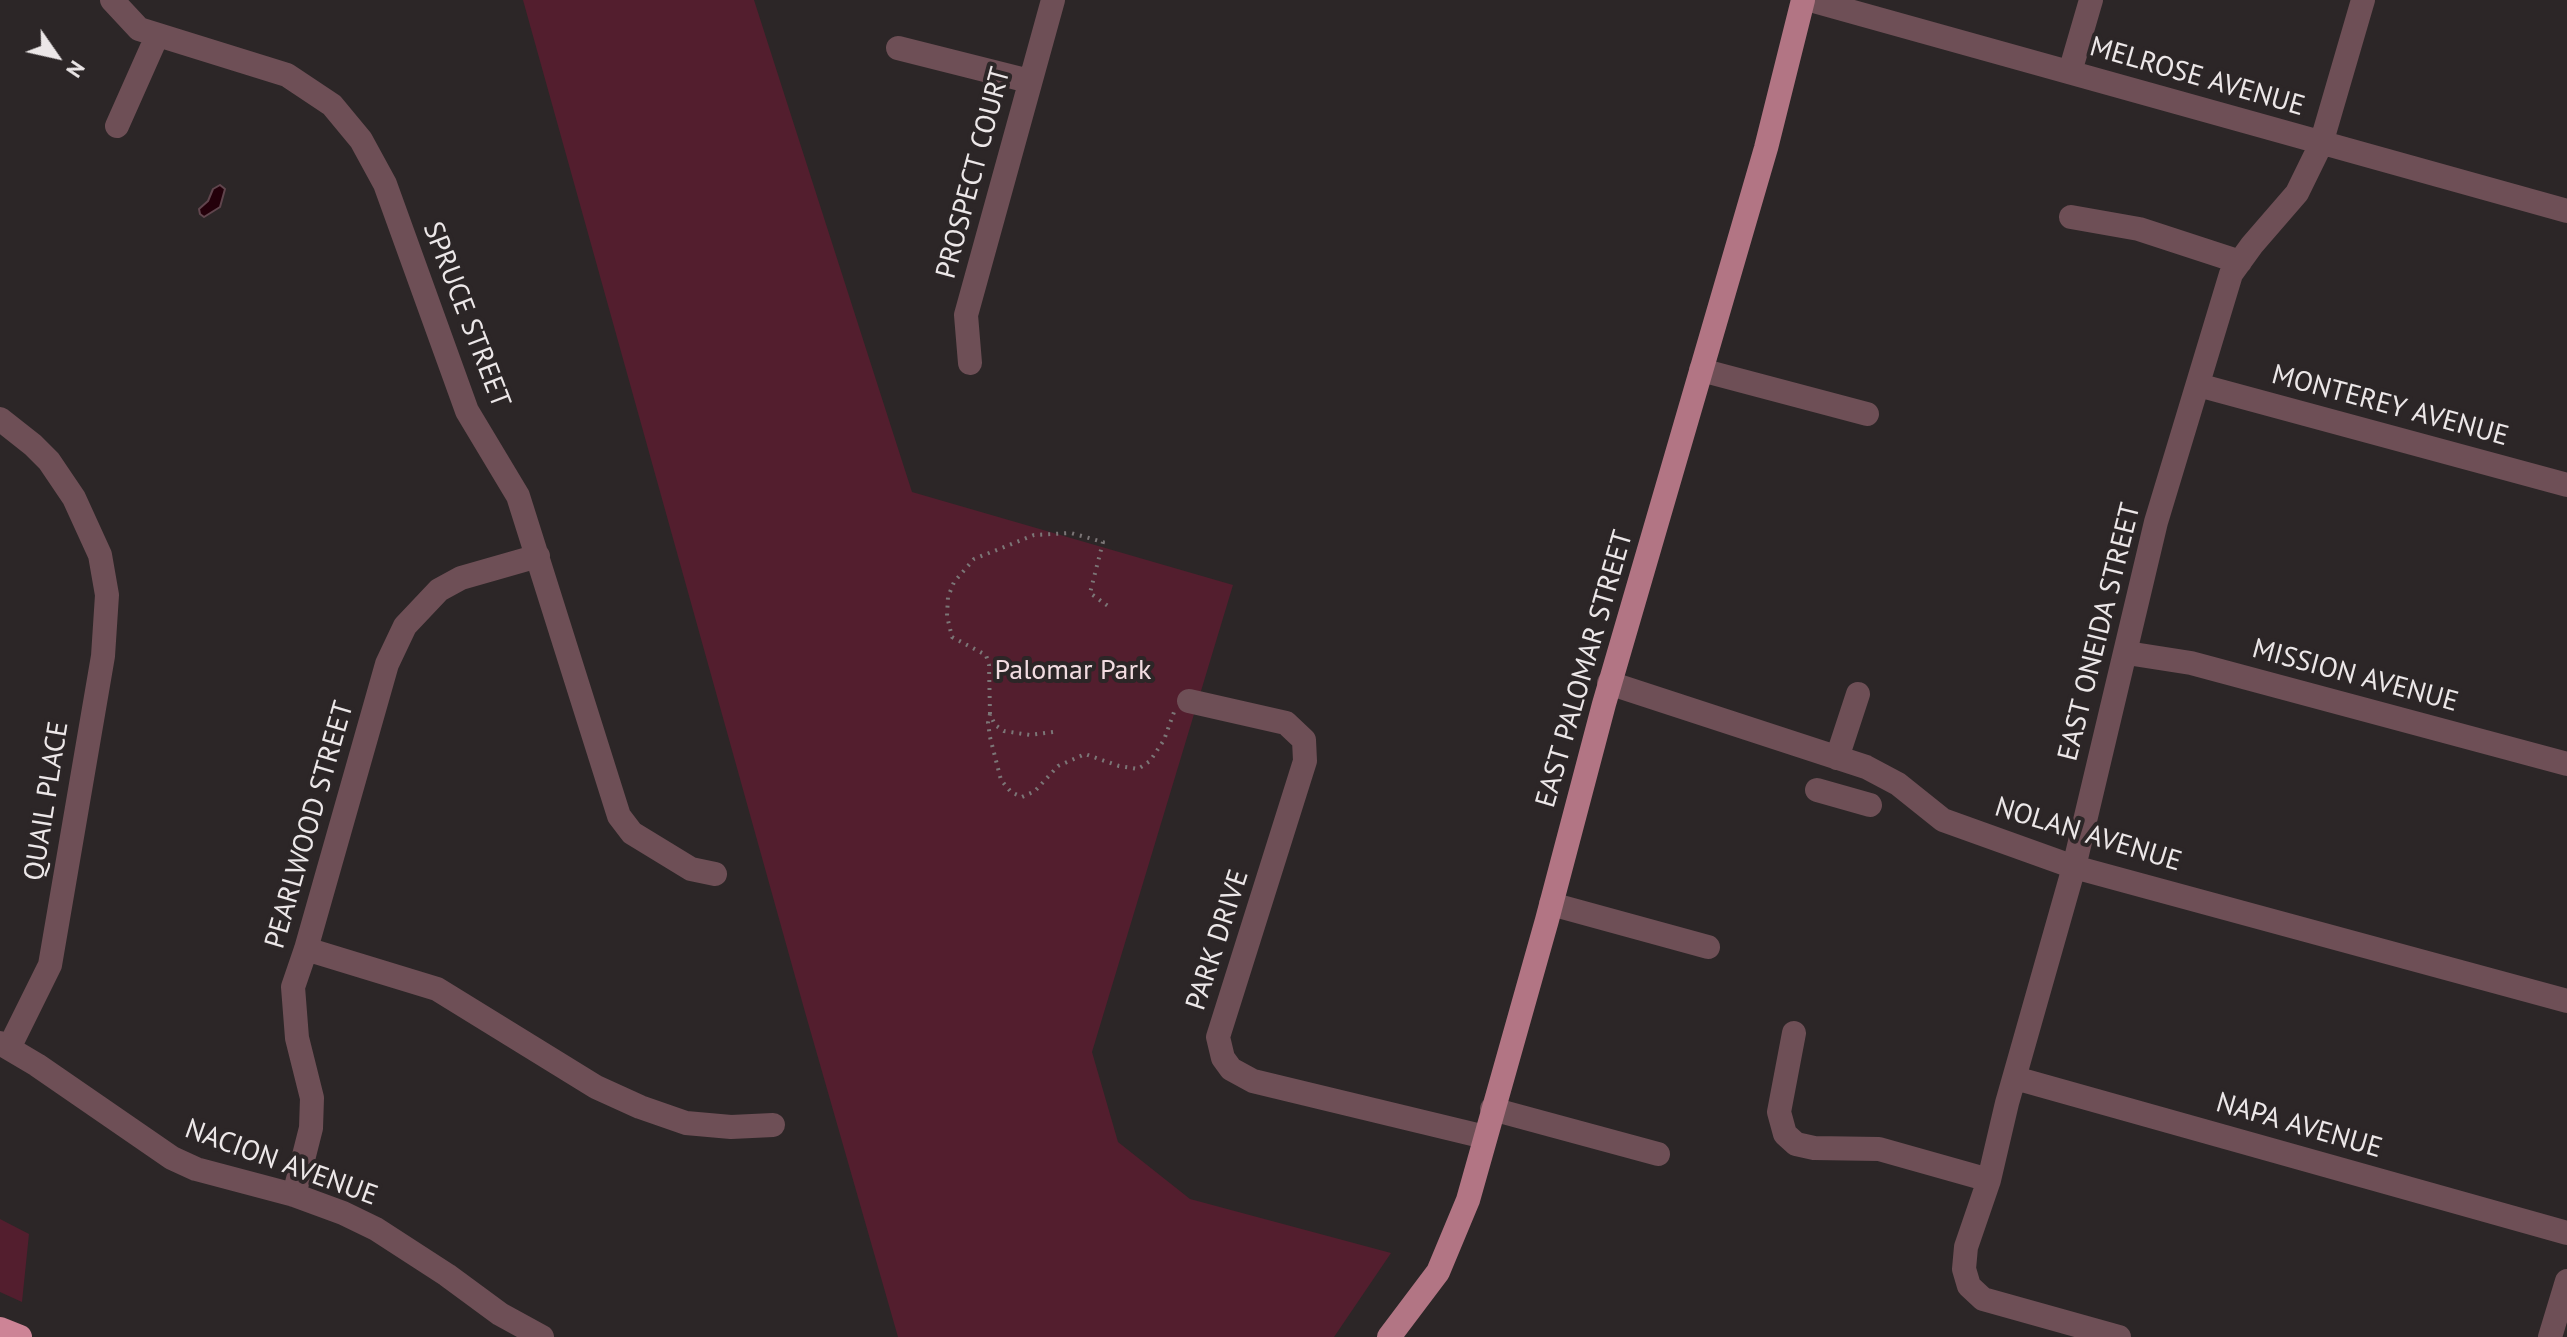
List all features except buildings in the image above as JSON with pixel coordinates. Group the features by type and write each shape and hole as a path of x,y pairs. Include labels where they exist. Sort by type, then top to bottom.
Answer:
{"highway":[{"path":"0,1329 20,1337"}],"main road":[{"name":"EAST PALOMAR STREET","path":"1389,1337 1438,1272 1468,1200 1609,683 1766,148 1803,0"}],"street":[{"name":"SPRUCE STREET","path":"112,0 139,29 287,75 332,105 361,140 385,184 467,411 518,496 619,816 632,833 681,863 691,869 715,874"},
{"name":"PROSPECT COURT","path":"970,363 966,315 1053,0"},
{"name":"MELROSE AVENUE","path":"1810,0 2567,211"},
{"path":"2070,72 2091,0"},
{"name":"EAST ONEIDA STREET","path":"2119,1337 1983,1299 1969,1286 1964,1269 1966,1247 1989,1180 2074,867 2156,522 2231,274 2297,193 2321,144 2363,0"},
{"path":"117,126 157,36"},
{"path":"898,48 1029,81"},
{"path":"2071,217 2139,229 2240,262"},
{"path":"1701,370 1867,414"},
{"name":"MONTEREY AVENUE","path":"2198,385 2567,485"},
{"name":"QUAIL PLACE","path":"0,419 33,445 74,498 100,555 107,595 103,656 50,965 5,1045"},
{"name":"PEARLWOOD STREET","path":"294,1195 311,1128 312,1098 297,1038 293,987 387,664 405,626 439,590 461,578 538,556"},
{"name":"MISSION AVENUE","path":"2127,653 2191,663 2567,764"},
{"name":"NOLAN AVENUE","path":"1609,683 1866,767 1898,784 1943,820 2074,867 2567,1001"},
{"path":"1837,758 1858,694"},
{"name":"PARK DRIVE","path":"1183,704 1286,723 1304,740 1305,761 1218,1037 1223,1058 1231,1069 1253,1081 1485,1137"},
{"path":"1817,790 1870,805"},
{"path":"1551,904 1708,947"},
{"path":"306,949 437,989 596,1087 640,1107 686,1123 731,1127 773,1125"},
{"path":"1794,1033 1779,1112 1785,1134 1796,1144 1814,1148 1879,1149 1989,1180"},
{"name":"NACION AVENUE","path":"5,1045 172,1158 206,1172 294,1195 343,1213 376,1229 500,1314 542,1337"},
{"name":"NAPA AVENUE","path":"2015,1078 2567,1233"},
{"path":"1492,1109 1658,1154"},
{"path":"2550,1337 2567,1281"}],"path":[{"path":"1108,606 1090,593 1103,542 1071,533 1034,535 974,559 954,582 948,597 947,616 952,637 986,655 989,665 990,737 1001,780 1011,792 1022,797 1035,791 1058,766 1085,754 1138,769 1150,761 1183,704"},
{"path":"990,714 995,725 1004,731 1030,735 1053,732"}],"green space":[{"name":"Palomar Park","path":"523,0 754,0 912,492 1233,585 1092,1052 1118,1142 1190,1199 1391,1253 1334,1337 898,1337"},
{"path":"0,1219 29,1234 22,1302 0,1292"}],"shaded area":[{"path":"220,185 225,189 220,207 204,217 199,209 208,201 213,189"}]}
